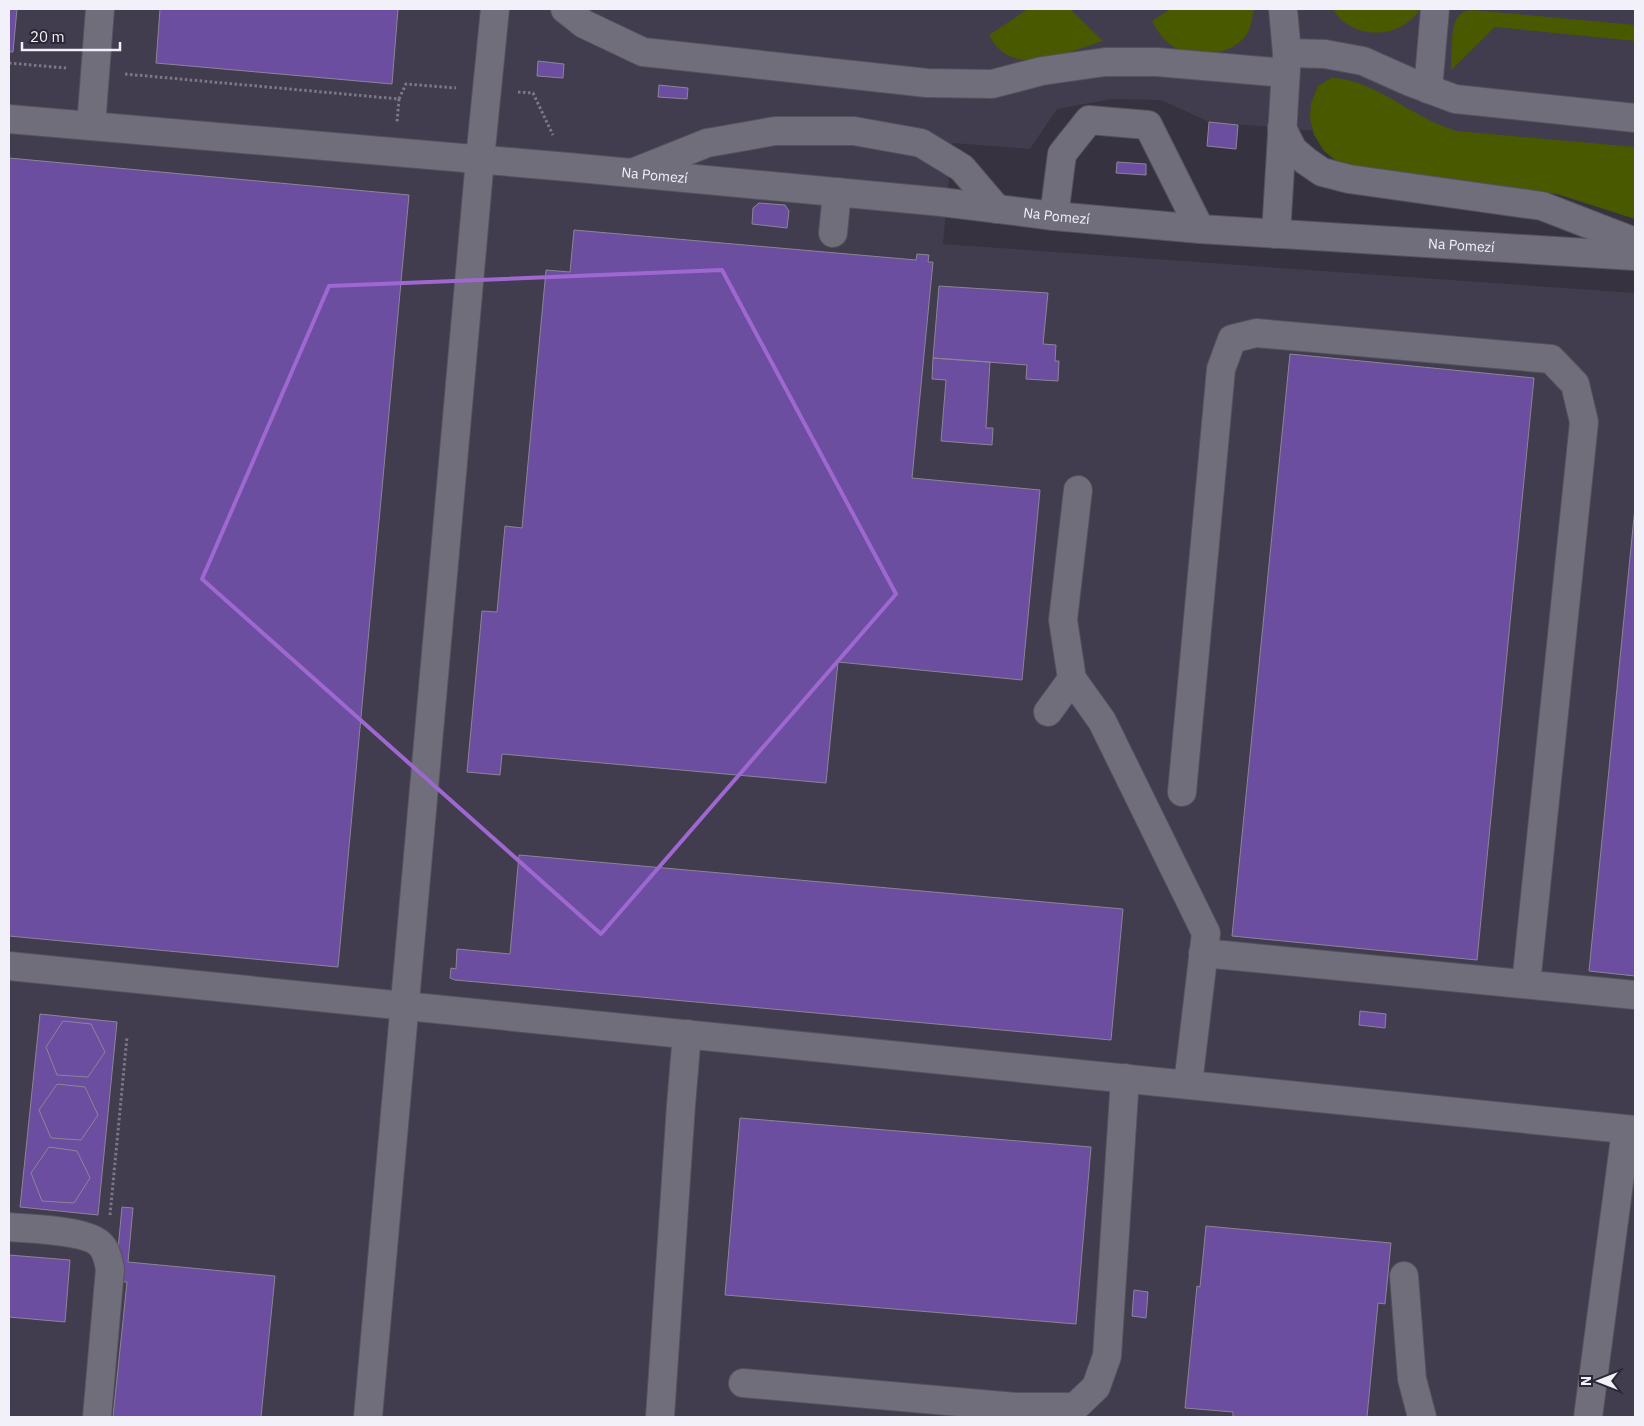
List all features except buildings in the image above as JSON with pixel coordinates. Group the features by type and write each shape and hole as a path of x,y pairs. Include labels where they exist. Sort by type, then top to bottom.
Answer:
{"street":[{"path":"91,126 100,9"},
{"path":"368,1417 495,9"},
{"path":"565,9 584,24 643,52 927,83 992,84 1042,71 1105,62 1286,63 1325,54 1363,61 1454,99 1635,118"},
{"path":"1276,234 1286,63 1283,9"},
{"path":"1286,63 1304,9"},
{"path":"1428,89 1435,9"},
{"name":"Na Pomezí","path":"9,120 633,173 942,202 1054,216 1200,229 1635,256"},
{"path":"1054,216 1062,154 1089,120 1148,125 1200,229"},
{"path":"1282,128 1293,150 1322,172 1349,179 1542,206 1635,242"},
{"path":"633,173 707,143 775,131 854,130 921,144 962,168 998,209"},
{"path":"832,232 837,192"},
{"path":"1182,792 1221,369 1232,339 1256,333 1551,359 1575,384 1584,422 1526,984"},
{"path":"1078,490 1063,620 1072,679 1102,721 1206,933 1188,1084"},
{"path":"1048,712 1072,679"},
{"path":"1203,954 1635,995"},
{"path":"9,969 405,1006 1631,1130 1588,1417"},
{"path":"660,1417 687,1034"},
{"path":"742,1383 1015,1406 1075,1406 1096,1387 1107,1356 1125,1078"},
{"path":"9,1227 78,1234 99,1243 106,1253 110,1269 97,1417"},
{"path":"1404,1276 1412,1379 1422,1417"}],"path":[{"path":"9,63 399,99 394,152"},
{"path":"106,1253 126,1037"}],"highlighted area":[{"path":"722,270 896,594 601,934 202,579 329,286"}],"shaded area":[{"path":"9,9 1635,9 1635,185 1340,133 1209,122 1161,100 1112,99 1057,109 1030,149 952,143 943,244 1635,293 1635,1417 9,1417"}],"green space":[{"path":"1028,9 1070,9 1103,41 1057,56 1041,59 1025,60 1011,57 999,49 989,35"},
{"path":"1170,9 1254,9 1248,32 1237,44 1219,52 1198,54 1171,45 1158,31 1152,21"},
{"path":"1333,9 1420,9 1412,19 1401,27 1376,33 1352,27 1341,19"},
{"path":"1472,10 1635,25 1635,41 1495,27 1451,70 1455,21 1464,12"},
{"path":"1331,78 1344,79 1370,88 1431,121 1456,131 1635,147 1635,219 1557,194 1480,187 1343,166 1324,151 1314,135 1310,118 1311,103 1318,86"}]}
